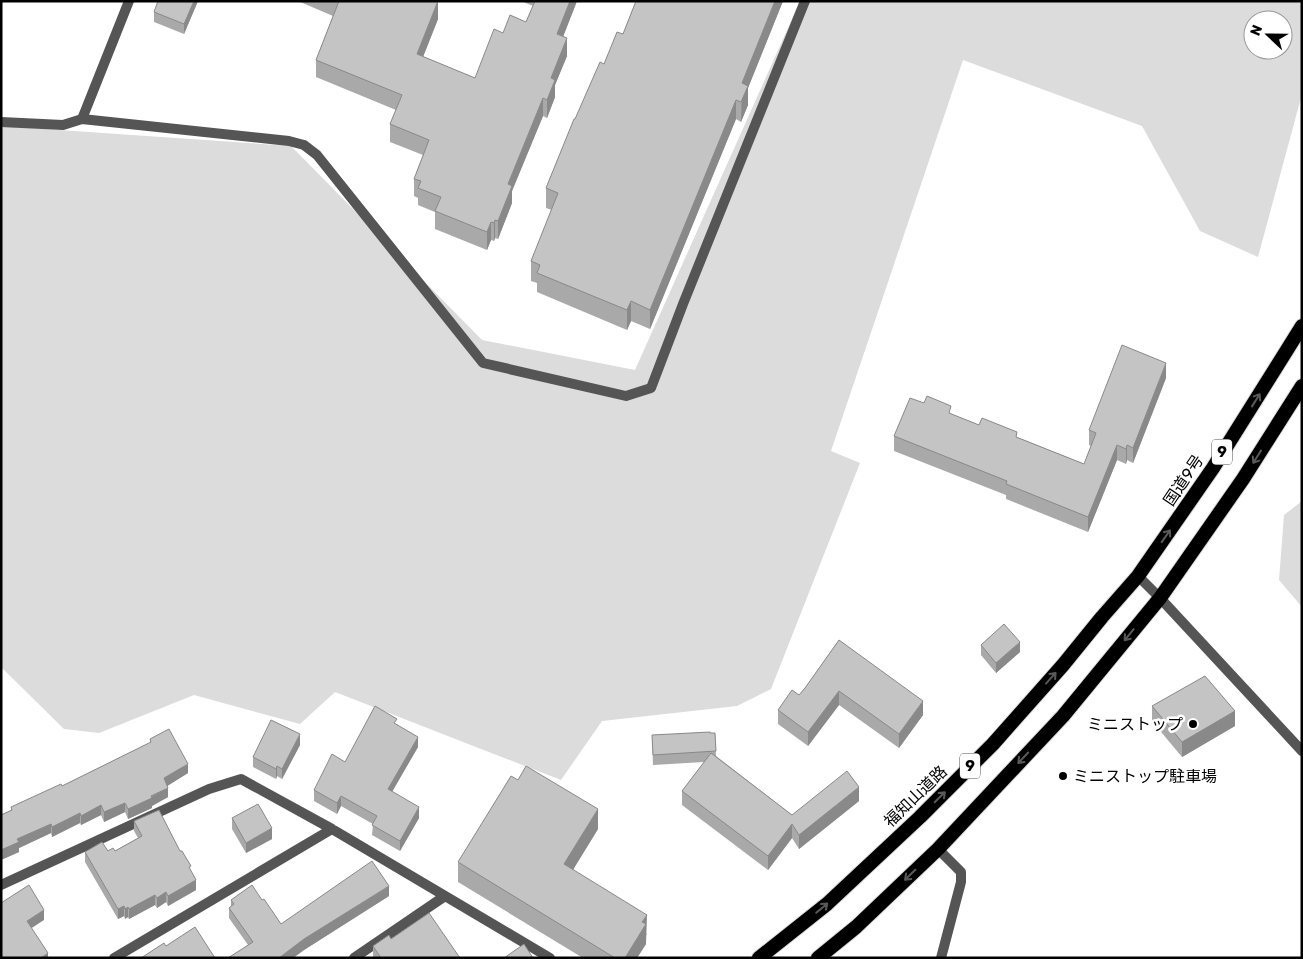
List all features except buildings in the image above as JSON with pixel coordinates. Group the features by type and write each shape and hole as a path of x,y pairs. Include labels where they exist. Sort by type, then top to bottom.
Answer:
{"highway":[{"name":"国道9号","path":"1138,576 1213,468 1302,326"},
{"name":"9","path":"818,958 856,927 938,848 1063,716 1160,598 1243,478 1302,386"},
{"name":"福知山道路","path":"758,958 784,939 841,890 920,817 993,744 1138,576"}],"street":[{"path":"82,119 130,1"},
{"path":"1,122 63,125 82,119 289,141 304,145 317,155 483,363 626,396 651,388 805,1"},
{"path":"1138,576 1302,751"},
{"path":"1,885 210,789 241,779 550,958"},
{"path":"114,958 332,830"},
{"path":"938,848 961,872 961,882 941,958"},
{"path":"354,958 445,896"}],"shaded area":[{"path":"800,1 1302,1 1302,94 1258,257 1200,231 1142,126 963,60 831,451 860,463 771,689 737,706 602,721 561,780 335,692 300,724 194,695 99,733 64,729 1,667 1,126 291,146 482,340 635,370"},
{"path":"1302,501 1302,607 1279,580 1284,515"}],"place":[{"name":"ミニストップ","path":"1193,724"},
{"name":"ミニストップ駐車場","path":"1063,776"}]}
